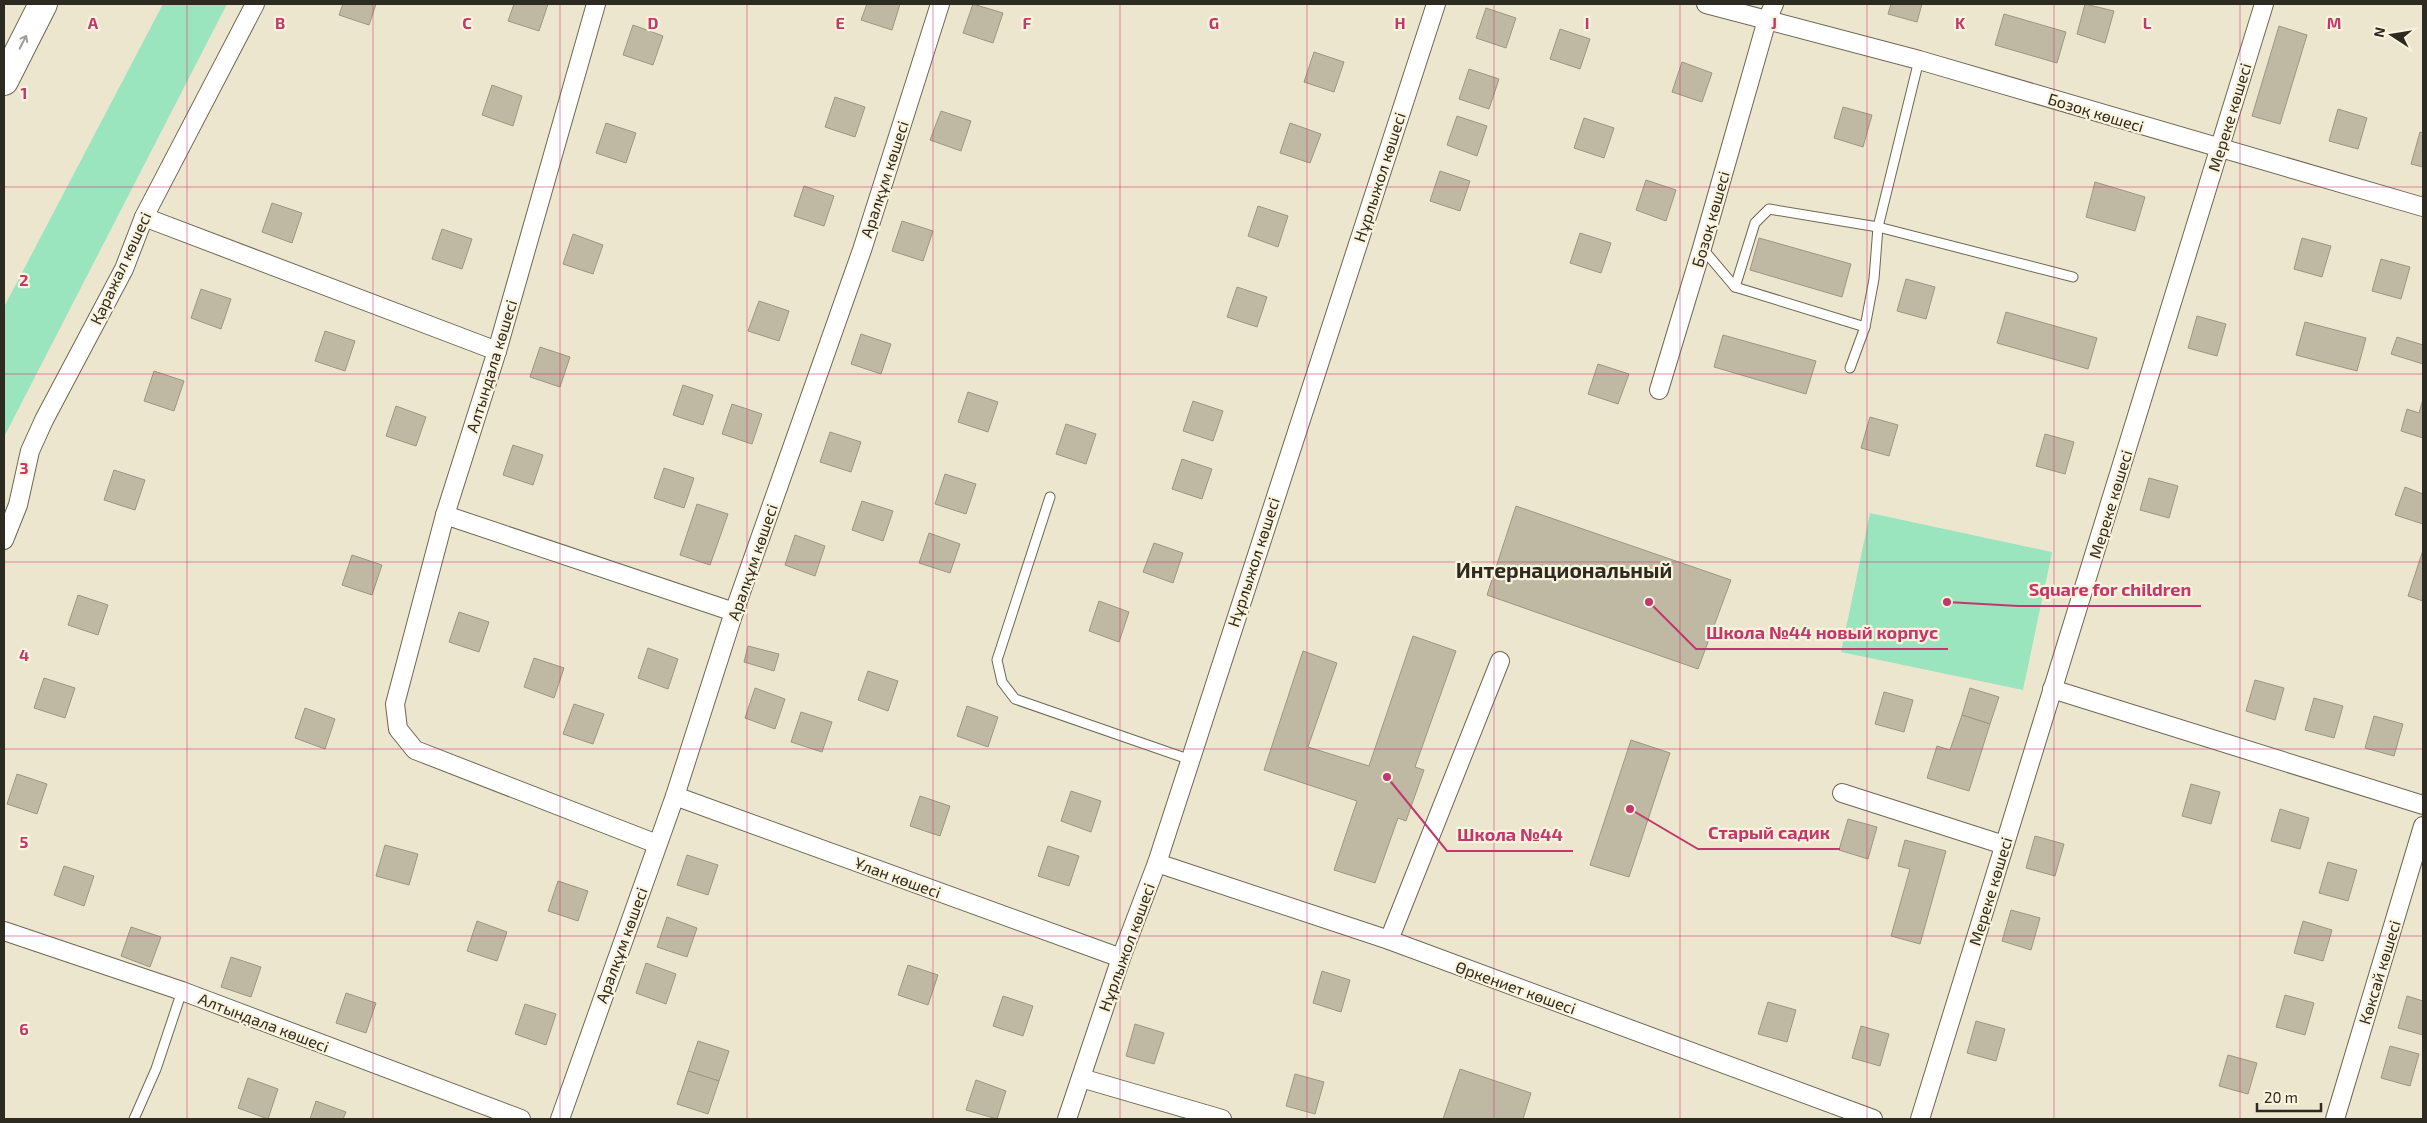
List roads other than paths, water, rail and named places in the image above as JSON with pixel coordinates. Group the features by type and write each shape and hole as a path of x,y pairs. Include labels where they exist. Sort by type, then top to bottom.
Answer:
{"main road":[{"path":"4,81 43,4"}],"street":[{"name":"Қаражал көшесі","path":"4,540 18,505 30,451 44,420 124,269 144,217 255,4"},
{"name":"Алтындала көшесі","path":"596,4 497,350 445,515 395,704 398,729 414,750 657,844"},
{"name":"Аралқұм көшесі","path":"560,1119 675,796 734,612 862,250 940,4"},
{"name":"Нұрлыжол көшесі","path":"1067,1119 1121,958 1157,863 1188,759 1436,4"},
{"name":"Бозоқ көшесі","path":"1706,4 1919,60 2423,207"},
{"name":"Бозоқ көшесі","path":"1659,390 1767,20 1774,4"},
{"name":"Мереке көшесі","path":"1920,1119 2264,4"},
{"path":"144,217 497,350"},
{"path":"445,515 734,612"},
{"path":"1389,940 1500,661"},
{"path":"2052,690 2423,805"},
{"path":"1842,793 2004,845"},
{"name":"Ұлан көшесі","path":"675,796 1121,958"},
{"name":"Көксай көшесі","path":"2334,1119 2423,826"},
{"name":"Өркениет көшесі","path":"1157,863 1389,940 1873,1119"},
{"name":"Алтындала көшесі","path":"4,931 182,991 521,1119"},
{"path":"1081,1078 1222,1119"}],"lane":[{"path":"1850,368 1864,327 1874,278 1878,226 1919,60"},
{"path":"1735,287 1755,223 1769,209 1878,226 2073,277"},
{"path":"1702,248 1735,287 1864,327"},
{"path":"1050,497 997,660 1002,682 1015,699 1188,759"},
{"path":"134,1119 156,1069 182,991"}],"place":[{"name":"Школа №44 новый корпус","path":"1649,602"},
{"name":"Square for children","path":"1947,602"},
{"name":"Школа №44","path":"1387,777"},
{"name":"Старый садик","path":"1630,809"}],"district":[{"name":"Интернациональный","path":"1564,569"}]}
